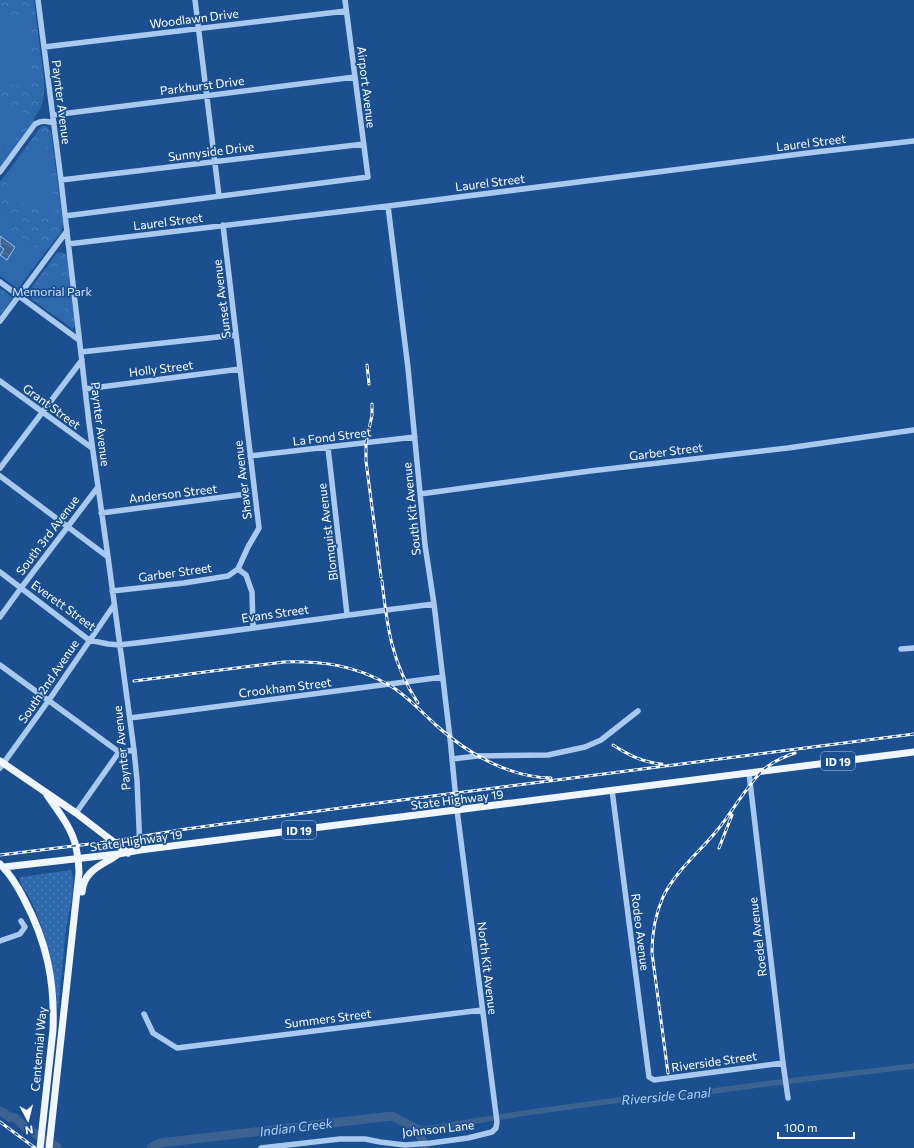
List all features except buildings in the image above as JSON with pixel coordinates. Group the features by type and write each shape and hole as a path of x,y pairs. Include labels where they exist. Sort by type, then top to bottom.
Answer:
{"main road":[{"name":"State Highway 19","path":"1,866 78,859 914,752"},
{"path":"1,764 76,814 128,852"},
{"name":"Centennial Way","path":"47,795 69,828 76,846 79,882 49,1148"},
{"path":"67,987 72,974 82,886 85,879 93,870 118,854"},
{"name":"Centennial Way","path":"1,866 18,887 39,929 46,950 51,975 54,1012 40,1148"}],"street":[{"name":"Paynter Avenue","path":"38,0 61,180 92,448 134,750 140,850"},
{"path":"65,216 219,196 194,0"},
{"name":"Airport Avenue","path":"219,196 368,177 345,0"},
{"name":"Woodlawn Drive","path":"44,47 346,10"},
{"name":"Parkhurst Drive","path":"52,115 355,77"},
{"path":"0,172 35,124 46,121 54,123"},
{"name":"Laurel Street","path":"68,244 914,141"},
{"name":"Sunnyside Drive","path":"61,180 364,144"},
{"name":"South Kit Avenue","path":"388,206 408,368 425,545 443,677 457,810"},
{"name":"Sunset Avenue","path":"223,226 240,369"},
{"path":"0,321 67,231"},
{"path":"0,282 79,340"},
{"path":"81,352 236,335"},
{"path":"0,468 82,360"},
{"name":"Holly Street","path":"85,390 240,369"},
{"name":"Shaver Avenue","path":"238,569 259,528 240,369"},
{"name":"Grant Street","path":"0,381 92,448"},
{"name":"Garber Street","path":"420,494 590,471 793,447 914,430"},
{"name":"La Fond Street","path":"250,456 415,437"},
{"name":"Blomquist Avenue","path":"328,448 347,614"},
{"path":"0,476 108,557"},
{"name":"South 3rd Avenue","path":"0,617 98,487"},
{"name":"Anderson Street","path":"101,513 247,494"},
{"path":"238,569 246,575 252,592 254,627"},
{"name":"Garber Street","path":"112,591 184,583 228,576 238,569"},
{"name":"Everett Street","path":"0,572 90,640 108,644 119,644"},
{"name":"South 2nd Avenue","path":"1,764 49,700 114,604"},
{"name":"Evans Street","path":"119,644 434,604"},
{"path":"901,649 914,648"},
{"path":"0,665 119,752 134,750"},
{"name":"Crookham Street","path":"130,718 443,677"},
{"path":"452,759 478,756 548,755 585,747 601,740 638,711"},
{"path":"76,814 119,752"},
{"name":"Roedel Avenue","path":"749,773 788,1098"},
{"name":"Rodeo Avenue","path":"612,790 648,1077"},
{"name":"North Kit Avenue","path":"457,810 496,1114 496,1125"},
{"path":"0,941 20,934 25,927 21,921"},
{"name":"Summers Street","path":"144,1014 153,1033 177,1048 482,1010"},
{"name":"Riverside Street","path":"648,1077 654,1080 783,1063"},
{"name":"Johnson Lane","path":"261,1148 340,1138 365,1139 405,1145 417,1144 468,1138 492,1132 496,1125"}],"green space":[{"path":"0,0 34,0 44,87 40,109 32,123 0,167"},
{"path":"31,14 32,58 30,83 26,86 0,83 0,19 10,16"},
{"path":"0,102 5,102 31,116 0,159"},
{"name":"Memorial Park","path":"43,126 46,126 51,131 63,224 61,232 44,254 10,230 15,223 0,212 0,182"},
{"path":"40,142 48,149 55,213 25,204 9,193 10,191 7,185 18,168"},
{"path":"0,212 15,223 10,230 44,254 18,289 0,276"},
{"name":"Memorial Park","path":"60,252 67,256 75,326 73,329 26,295 56,254"},
{"path":"58,264 60,265 64,312 38,292"},
{"name":"Memorial Park","path":"0,288 13,298 0,315"},
{"path":"71,870 73,876 73,891 66,930 58,1010 54,976 43,931 35,909 19,879 21,877"}],"water":[{"path":"0,236 15,247 7,260 0,255 4,249 0,246"}],"waterway":[{"name":"Riverside Canal","path":"419,1130 619,1100 648,1100 914,1066"},
{"name":"Indian Creek","path":"0,1111 9,1117 15,1118 25,1127 58,1148"},
{"name":"Indian Creek","path":"151,1148 160,1143 392,1116 419,1130 420,1136 426,1148"}],"railway":[{"path":"367,365 369,384"},
{"path":"372,404 372,415 366,443 366,461 381,577"},
{"path":"382,581 392,645 402,674 418,703"},
{"path":"134,681 284,662 312,662 351,669 376,678 396,689 449,736 462,746 490,762 535,777 551,778"},
{"path":"0,855 114,841 186,829 363,805 914,734"},
{"path":"613,745 636,758 662,764"},
{"path":"668,1073 652,953 654,924 660,904 668,887 719,828 761,772 768,766 786,756 795,753"},
{"path":"719,848 732,815"},
{"path":"0,1122 35,1148"}]}
